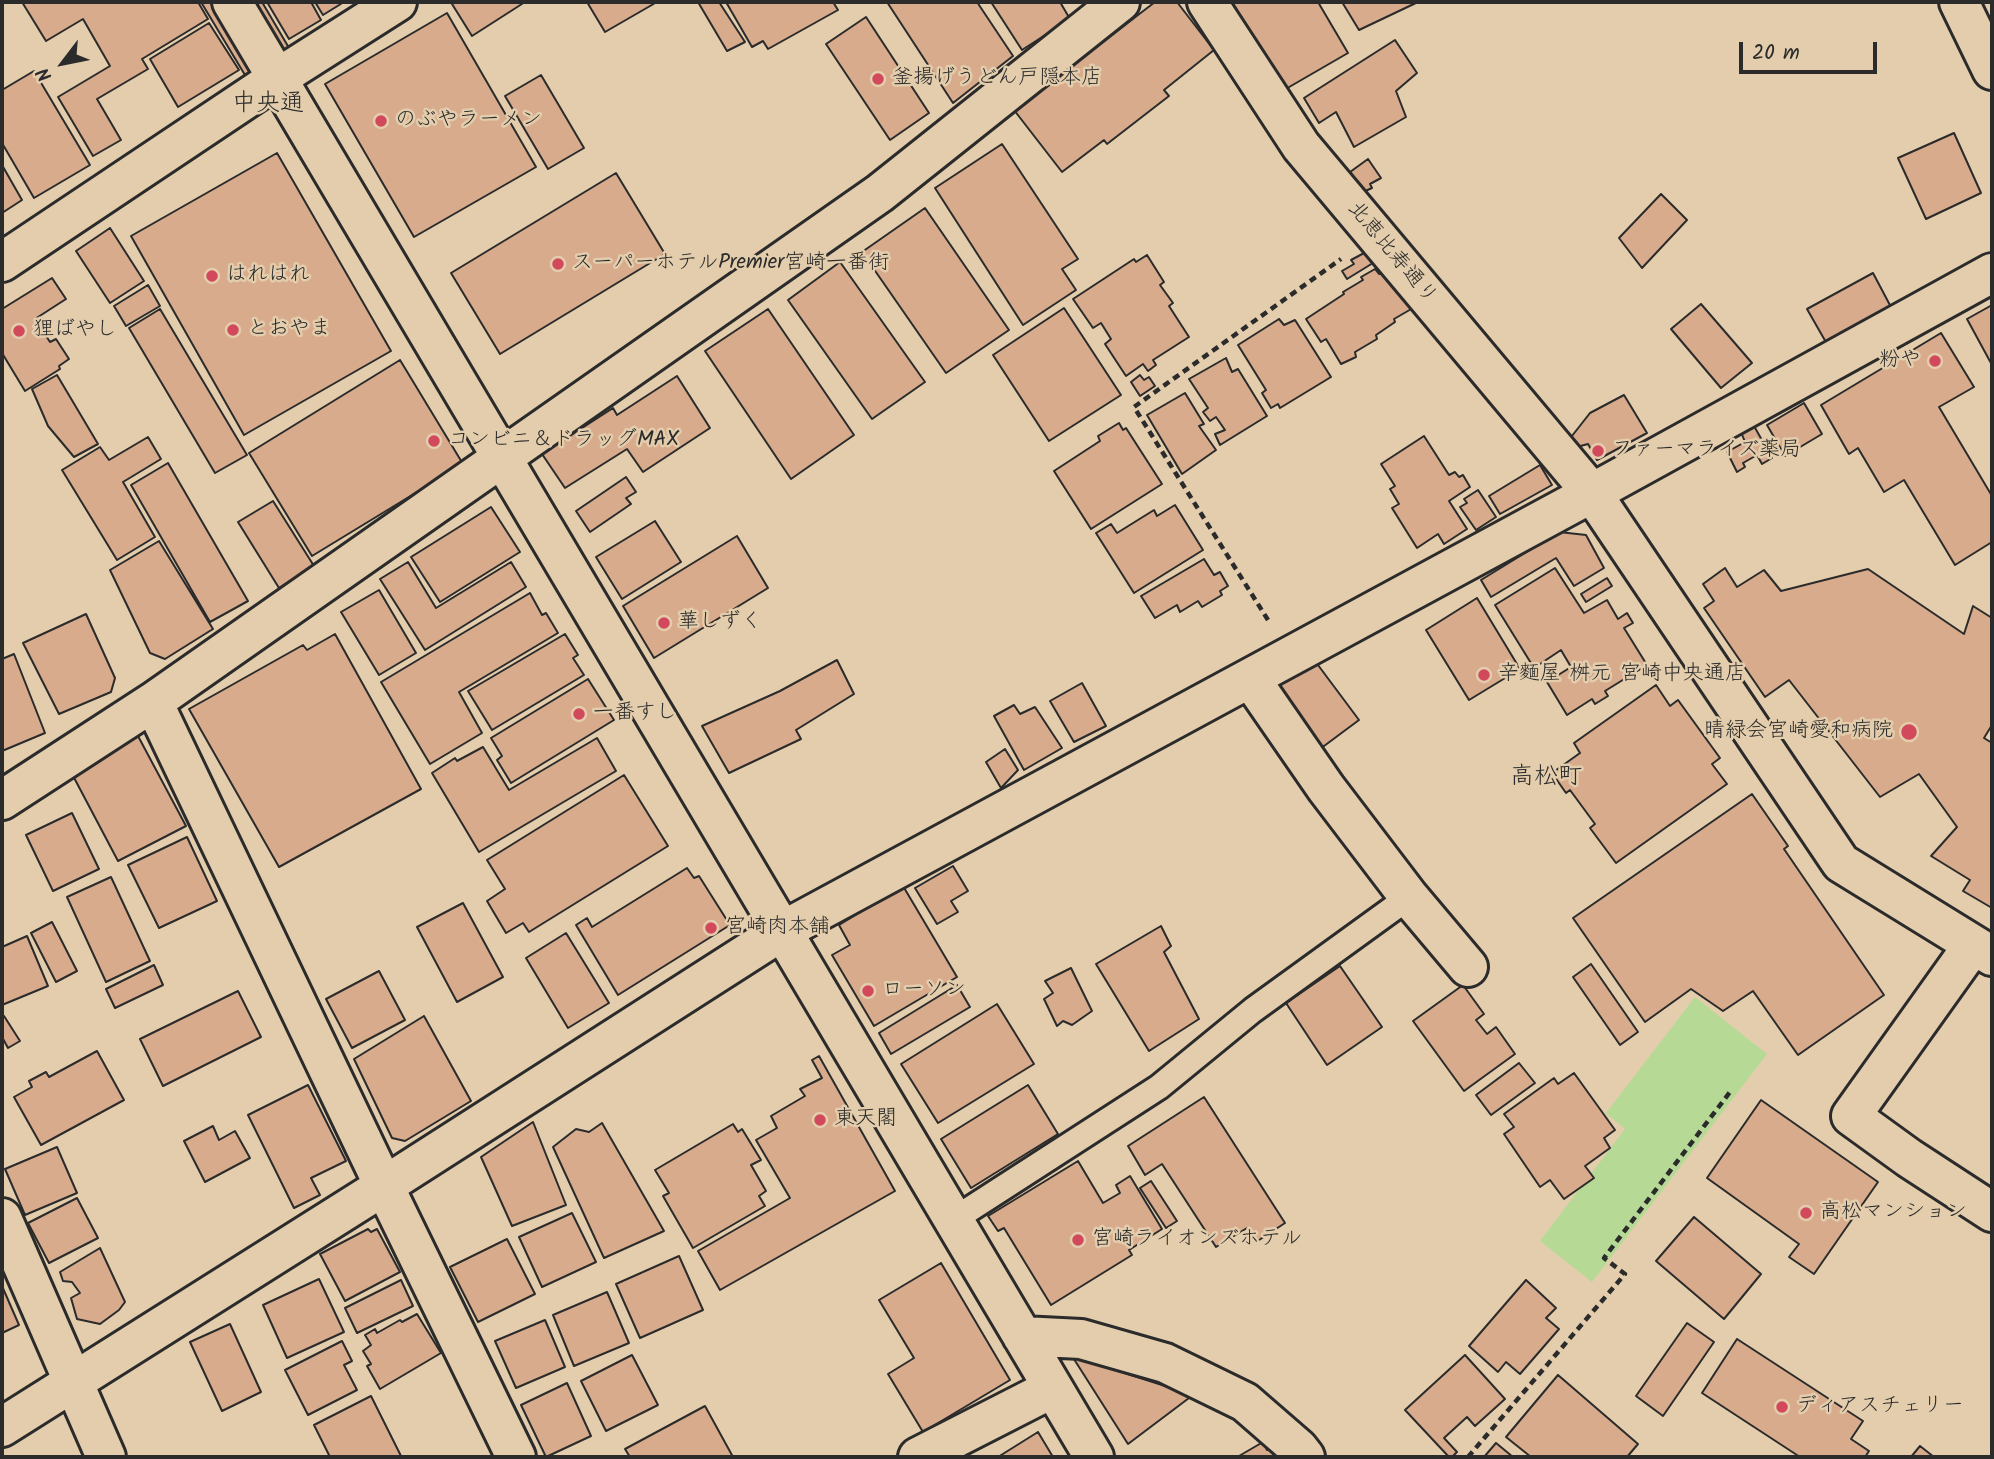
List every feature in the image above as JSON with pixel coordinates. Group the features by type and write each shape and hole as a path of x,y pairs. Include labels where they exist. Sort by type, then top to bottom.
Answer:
{"street":[{"path":"232,2 1094,1457"},
{"path":"2,262 276,79 397,2"},
{"path":"2,800 153,702 880,193 1120,2"},
{"name":"北恵比寿通り","path":"1207,2 1301,146 1592,493 1840,863 1982,950"},
{"path":"1959,2 1992,70"},
{"path":"2,1427 782,931 1592,493 1992,273"},
{"path":"1251,678 1326,788 1409,897 1468,967"},
{"path":"153,702 516,1457"},
{"path":"1982,950 1851,1116 1992,1212"},
{"path":"2,1219 106,1457"},
{"path":"1022,1336 1081,1339 1165,1363 1245,1402 1305,1457"},
{"path":"918,1457 1053,1388"}],"lane":[{"path":"953,1220 1159,1087 1253,1010 1409,897"}],"path":[{"path":"1290,656 1134,407 1375,235"},
{"path":"1468,1457 1625,1274 1604,1258 1730,1092"}],"green space":[{"path":"1695,997 1767,1054 1592,1282 1540,1241 1625,1129 1606,1113"}],"building":[{"path":"22,2 198,2 208,19 142,59 148,69 97,99 121,140 93,156 58,97 110,66 83,19 46,41"},
{"path":"201,2 262,2 292,53 248,80"},
{"path":"267,2 311,2 321,20 289,39"},
{"path":"315,2 344,2 323,15"},
{"path":"525,2 472,36 452,4"},
{"path":"587,2 657,2 605,32"},
{"path":"698,2 719,2 745,42 727,51"},
{"path":"726,2 833,2 838,10 768,49 763,41 752,47"},
{"path":"887,2 977,2 1013,56 953,103"},
{"path":"991,2 1060,2 1070,19 1022,50"},
{"path":"1155,2 1177,2 1214,50 1164,90 1169,96 1107,144 1104,140 1062,172 1014,110"},
{"path":"1232,2 1318,2 1348,53 1284,90"},
{"path":"1342,2 1418,2 1359,30"},
{"path":"447,13 536,167 414,237 325,84"},
{"name":"釜揚げうどん戸隠本店","path":"866,17 929,113 890,140 826,44"},
{"path":"209,23 239,70 178,107 150,59"},
{"path":"1395,40 1417,73 1396,91 1406,117 1354,147 1336,112 1319,123 1304,98"},
{"path":"34,71 90,165 34,198 2,143 2,90"},
{"path":"541,75 584,148 548,169 505,96"},
{"path":"1954,133 1981,193 1926,219 1898,158"},
{"path":"1002,144 1078,259 1062,269 1076,290 1023,325 935,188"},
{"path":"277,153 391,351 244,435 131,236"},
{"path":"1368,159 1381,178 1370,184 1372,188 1363,192 1350,172"},
{"path":"2,165 22,200 2,213"},
{"name":"スーパーホテルPremier宮崎一番街","path":"616,173 665,254 500,354 451,273"},
{"path":"1661,194 1687,220 1642,268 1619,238"},
{"path":"925,208 1009,330 946,373 862,252"},
{"path":"110,228 144,281 110,303 76,251"},
{"path":"1366,252 1373,263 1347,279 1342,271 1354,264 1351,260"},
{"path":"1147,255 1164,282 1160,285 1173,303 1169,306 1189,337 1153,360 1156,365 1148,371 1143,364 1126,376 1105,344 1111,339 1101,323 1093,328 1073,299 1134,259 1136,262"},
{"path":"840,262 925,382 872,419 788,300"},
{"path":"1375,269 1379,274 1385,271 1413,308 1394,319 1395,322 1376,335 1377,339 1355,352 1356,357 1341,364 1326,339 1321,342 1306,319"},
{"path":"1873,273 1892,309 1827,344 1807,309"},
{"path":"52,278 66,299 35,319 50,342 56,339 69,359 59,366 60,369 25,391 2,353 2,309"},
{"path":"148,285 160,306 126,326 114,306"},
{"path":"1701,304 1752,363 1721,388 1671,329"},
{"path":"1992,305 1992,365 1967,319"},
{"path":"1064,308 1121,395 1049,441 993,355"},
{"path":"160,309 247,455 215,473 129,328"},
{"path":"768,309 854,435 791,479 705,351"},
{"path":"1279,319 1284,325 1295,320 1331,377 1280,408 1278,404 1271,408 1262,393 1266,390 1238,345"},
{"path":"1941,333 1974,387 1939,407 1992,496 1992,542 1955,565 1904,480 1884,492 1858,448 1849,454 1821,405"},
{"path":"1226,358 1232,372 1238,369 1267,416 1220,445 1215,434 1225,430 1216,417 1210,421 1203,412 1208,408 1189,379"},
{"path":"400,360 463,464 312,556 249,453"},
{"path":"57,375 98,444 74,457 48,426 32,389"},
{"path":"1140,375 1144,380 1149,377 1155,386 1140,396 1131,382"},
{"path":"677,376 710,428 643,472 627,449 565,488 542,454 613,408 617,415"},
{"path":"1185,393 1204,424 1199,426 1216,450 1182,474 1147,415"},
{"path":"1624,395 1647,433 1597,460 1588,444 1573,448 1568,441 1590,413"},
{"path":"1804,403 1822,434 1785,456 1767,425"},
{"path":"1119,423 1123,430 1126,428 1162,484 1091,529 1054,471 1100,441 1098,436"},
{"path":"1754,426 1772,458 1762,464 1757,455 1743,463 1745,467 1737,472 1727,452 1745,442 1741,432"},
{"path":"1424,436 1449,475 1455,472 1459,477 1463,475 1470,487 1449,501 1467,529 1444,544 1438,534 1417,548 1392,508 1399,504 1390,489 1395,486 1381,464"},
{"path":"148,437 161,459 123,482 155,537 117,560 62,470 100,447 109,460"},
{"path":"168,463 248,601 210,622 131,485"},
{"path":"1540,465 1552,485 1500,514 1489,496"},
{"path":"626,477 636,492 626,498 631,504 590,532 576,511"},
{"path":"1478,490 1496,517 1476,530 1460,507 1467,503 1464,499"},
{"path":"273,501 314,566 279,588 238,522"},
{"path":"1175,505 1203,550 1134,593 1096,533 1111,524 1117,533 1154,510 1157,516"},
{"path":"491,507 520,552 440,602 411,557"},
{"path":"655,521 681,562 622,599 596,557"},
{"path":"1559,532 1586,535 1604,568 1574,586 1556,558 1491,597 1481,580"},
{"path":"737,536 768,588 654,658 623,606"},
{"path":"159,541 213,629 165,659 150,653 110,570"},
{"path":"1204,559 1214,575 1220,572 1228,586 1220,591 1222,595 1202,607 1198,601 1180,612 1177,605 1155,618 1141,596"},
{"path":"408,562 436,608 511,562 526,587 425,650 380,579"},
{"path":"1555,568 1584,613 1607,600 1618,619 1627,613 1633,623 1624,628 1647,665 1605,691 1608,696 1595,704 1592,699 1567,715 1547,682 1571,667 1561,650 1534,668 1495,605"},
{"name":"晴緑会宮崎愛和病院","path":"1725,568 1737,587 1764,570 1781,591 1868,569 1964,634 1973,606 1992,618 1992,725 1984,738 1992,743 1992,908 1963,891 1970,880 1931,856 1957,827 1919,774 1880,797 1789,680 1765,697 1704,608 1714,601 1703,584"},
{"path":"1607,578 1612,586 1586,602 1581,594"},
{"path":"379,590 416,653 379,675 341,612"},
{"path":"530,593 542,615 546,613 558,633 459,692 482,733 430,764 381,682"},
{"path":"1477,598 1520,669 1469,700 1426,630"},
{"path":"86,614 115,678 111,692 59,714 23,643"},
{"path":"335,634 421,789 279,867 189,709 303,645 307,650"},
{"path":"565,634 578,655 573,658 584,675 492,730 468,691"},
{"path":"14,654 45,733 2,751 2,659"},
{"path":"837,660 854,694 796,730 801,739 729,773 702,726 780,691"},
{"path":"1315,661 1359,720 1320,749 1274,688"},
{"path":"588,679 614,720 511,783 497,760 502,756 491,738"},
{"path":"1082,683 1106,726 1074,742 1050,701"},
{"path":"1656,685 1670,706 1678,700 1720,758 1712,764 1727,784 1616,863 1590,828 1595,824 1570,790 1566,793 1552,773 1580,753 1574,743"},
{"path":"1014,705 1020,714 1035,707 1062,748 1024,770 994,716"},
{"path":"138,736 186,826 118,861 71,772"},
{"path":"597,738 616,771 479,852 432,773 455,758 457,761 483,747 509,790"},
{"path":"1005,749 1018,770 1001,788 986,762"},
{"path":"624,775 668,846 529,932 523,923 506,933 487,901 505,889 487,860"},
{"path":"1752,794 1788,846 1784,849 1884,995 1798,1055 1753,991 1723,1011 1691,989 1645,1022 1573,918"},
{"path":"72,813 99,869 53,891 26,835"},
{"path":"187,837 217,901 159,928 128,865"},
{"path":"953,866 968,891 951,901 958,912 937,924 915,888"},
{"path":"687,868 694,878 699,876 730,925 618,995 576,925 587,918 592,927"},
{"path":"111,877 150,961 106,982 67,897"},
{"path":"903,886 957,977 874,1026 832,955 850,945 839,925"},
{"path":"463,903 503,977 457,1002 417,927"},
{"path":"52,922 77,971 56,982 31,933"},
{"path":"1161,926 1171,946 1164,952 1199,1019 1149,1051 1096,964"},
{"path":"566,933 609,1003 568,1028 526,958"},
{"path":"27,936 48,986 2,1005 2,947"},
{"path":"1591,964 1638,1032 1620,1045 1573,977"},
{"path":"154,965 163,985 115,1008 106,989"},
{"path":"1340,966 1382,1027 1327,1065 1286,1003"},
{"path":"1071,968 1092,1011 1072,1025 1063,1021 1057,1026 1044,999 1053,993 1045,981"},
{"path":"379,971 405,1020 352,1048 326,999"},
{"path":"957,985 970,1007 891,1054 879,1033"},
{"path":"1463,985 1484,1014 1476,1020 1487,1034 1496,1027 1515,1054 1464,1091 1413,1021"},
{"path":"238,991 261,1037 163,1086 140,1039"},
{"path":"997,1004 1034,1064 938,1123 901,1064"},
{"path":"4,1016 20,1041 8,1048 2,1037"},
{"path":"424,1016 471,1101 405,1141 392,1138 354,1059"},
{"path":"97,1051 124,1100 41,1145 14,1097 32,1087 29,1081 46,1072 49,1077"},
{"path":"819,1056 895,1191 720,1290 698,1251 790,1198 756,1140 777,1128 771,1116 805,1096 800,1089 822,1078 812,1060"},
{"path":"1519,1063 1535,1083 1491,1115 1476,1095"},
{"path":"1574,1073 1615,1130 1604,1138 1610,1148 1585,1166 1594,1178 1564,1199 1550,1180 1540,1187 1504,1134 1514,1127 1504,1114 1554,1078 1558,1084"},
{"path":"308,1085 346,1161 311,1178 320,1195 294,1208 248,1115"},
{"path":"1028,1085 1058,1134 971,1188 941,1139"},
{"path":"1204,1097 1285,1223 1256,1242 1247,1228 1216,1247 1162,1164 1145,1175 1128,1146"},
{"name":"高松マンション","path":"1761,1100 1878,1182 1814,1274 1789,1257 1799,1244 1707,1178"},
{"path":"533,1122 566,1205 512,1226 481,1157"},
{"path":"602,1123 664,1231 604,1258 553,1147 576,1129 589,1132"},
{"path":"733,1124 738,1132 742,1129 761,1160 751,1165 766,1191 759,1196 765,1206 693,1248 663,1196 669,1193 655,1170"},
{"path":"213,1126 219,1140 235,1131 250,1158 205,1182 184,1141"},
{"path":"57,1147 77,1193 25,1215 5,1169"},
{"name":"宮崎ライオンズホテル","path":"1078,1161 1103,1203 1120,1193 1116,1185 1130,1176 1162,1229 1129,1250 1132,1255 1051,1305 1004,1228 998,1231 988,1216"},
{"path":"1151,1181 1177,1221 1166,1228 1140,1188"},
{"path":"77,1198 98,1238 49,1263 28,1223"},
{"path":"572,1213 596,1262 542,1287 519,1237"},
{"path":"1694,1217 1761,1274 1724,1319 1656,1261"},
{"path":"368,1229 371,1232 377,1229 400,1272 345,1301 320,1254"},
{"path":"507,1239 535,1294 478,1322 450,1267"},
{"path":"100,1248 125,1302 100,1324 77,1319 71,1298 80,1293 72,1282 63,1281 60,1272"},
{"path":"679,1256 703,1310 640,1338 616,1284"},
{"path":"941,1263 1010,1380 923,1432 888,1374 914,1358 879,1300"},
{"path":"319,1279 344,1332 287,1358 263,1305"},
{"path":"401,1280 413,1306 357,1333 345,1308"},
{"path":"1526,1280 1556,1308 1546,1318 1559,1329 1520,1374 1506,1362 1498,1372 1469,1346"},
{"path":"2,1286 19,1325 2,1333"},
{"path":"607,1292 629,1343 574,1366 553,1315"},
{"path":"417,1314 441,1353 380,1389 367,1366 371,1364 363,1351 371,1345 365,1335 375,1329 377,1333"},
{"path":"545,1320 565,1367 516,1388 495,1341"},
{"path":"1687,1323 1714,1342 1663,1416 1636,1396"},
{"path":"230,1324 261,1392 222,1411 190,1342"},
{"name":"ディアスチェリー","path":"1737,1339 1863,1421 1851,1439 1869,1451 1865,1457 1800,1457 1702,1393"},
{"path":"342,1341 352,1361 344,1365 357,1390 308,1415 285,1370"},
{"path":"632,1355 658,1405 606,1431 581,1381"},
{"path":"1465,1355 1505,1399 1475,1426 1467,1417 1444,1438 1457,1452 1449,1457 1405,1410"},
{"path":"1072,1356 1193,1395 1128,1444"},
{"path":"1558,1375 1638,1444 1627,1457 1531,1457 1506,1437"},
{"path":"567,1383 591,1436 546,1457 521,1405"},
{"path":"371,1396 401,1456 330,1457 314,1425"},
{"path":"705,1406 733,1457 630,1457 625,1449"},
{"path":"1038,1432 1053,1457 998,1457"},
{"path":"1263,1442 1267,1450 1276,1444 1283,1457 1239,1456"},
{"path":"1496,1443 1513,1457 1484,1457"},
{"path":"1920,1446 1934,1457 1911,1457"}],"place":[{"name":"釜揚げうどん戸隠本店","path":"878,79"},
{"name":"のぶやラーメン","path":"381,121"},
{"name":"スーパーホテルPremier宮崎一番街","path":"558,264"},
{"name":"はれはれ","path":"212,276"},
{"name":"とおやま","path":"233,330"},
{"name":"狸ばやし","path":"19,331"},
{"name":"粉や","path":"1935,361"},
{"name":"コンビニ＆ドラッグMAX","path":"434,441"},
{"name":"ファーマライズ薬局","path":"1598,451"},
{"name":"華しずく","path":"664,623"},
{"name":"辛麵屋 桝元 宮崎中央通店","path":"1484,675"},
{"name":"一番すし","path":"579,714"},
{"name":"晴緑会宮崎愛和病院","path":"1909,732"},
{"name":"宮崎肉本舗","path":"711,928"},
{"name":"ローソン","path":"868,991"},
{"name":"東天閣","path":"820,1120"},
{"name":"高松マンション","path":"1806,1213"},
{"name":"宮崎ライオンズホテル","path":"1078,1240"},
{"name":"ディアスチェリー","path":"1782,1407"}],"district":[{"name":"中央通","path":"268,106"},
{"name":"高松町","path":"1546,779"}]}
